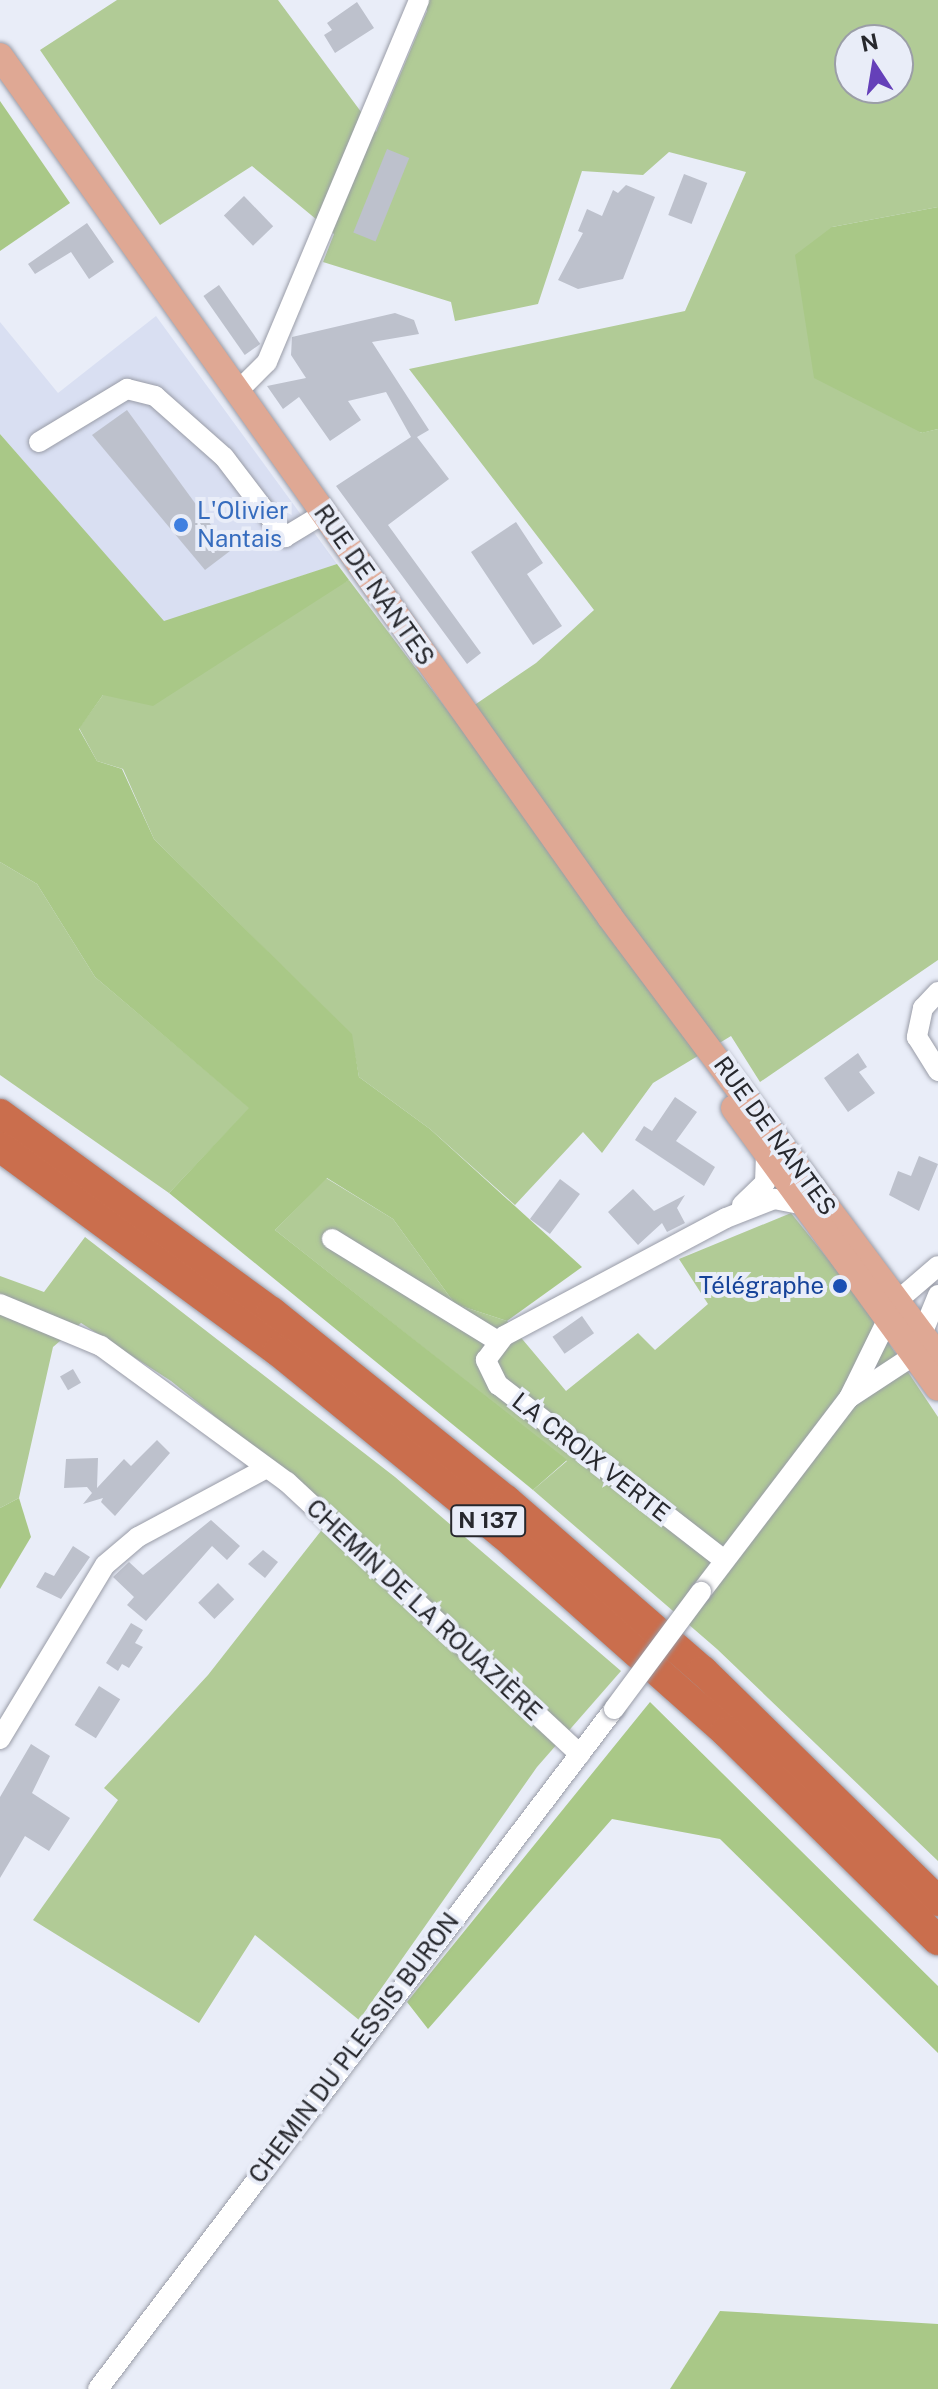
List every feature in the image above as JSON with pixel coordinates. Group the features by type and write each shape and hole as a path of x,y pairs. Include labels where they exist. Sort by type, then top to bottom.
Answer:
{"highway":[{"name":"N 137","path":"0,1114 285,1322 506,1500 703,1671 938,1901"},
{"name":"N 137","path":"0,1147 254,1332 482,1515 726,1732 938,1940"}],"main road":[{"name":"RUE DE NANTES","path":"0,56 774,1151 916,1344"},
{"name":"RUE DE NANTES","path":"774,1151 785,1193 865,1271"},
{"path":"785,1193 865,1271"},
{"path":"785,1193 916,1344"}],"street":[{"path":"237,392 267,362 419,0"},
{"path":"39,442 127,389 155,396 224,457 285,537 323,514"},
{"path":"938,992 923,1008 917,1037 938,1071"},
{"path":"332,1239 498,1341 726,1218 785,1193"},
{"path":"931,1270 916,1344 871,1373 871,1323 865,1271 896,1277 931,1270"},
{"path":"724,1560 871,1373 916,1344 938,1296"},
{"name":"CHEMIN DE LA ROUAZIÈRE","path":"0,1304 101,1346 309,1502 580,1754"},
{"name":"LA CROIX VERTE","path":"498,1341 486,1360 498,1385 724,1560"},
{"path":"0,1739 105,1565 138,1537 265,1469"},
{"name":"CHEMIN DU PLESSIS BURON","path":"98,2389 724,1560"}],"shaded area":[{"path":"156,316 337,564 164,622 0,434 0,322 58,393"}],"green space":[{"path":"117,0 278,0 376,132 427,11 426,0 938,0 938,207 832,227 921,433 938,429 938,960 760,1082 731,1036 653,1083 602,1153 583,1132 515,1205 430,1129 359,1077 351,1034 154,839 123,769 97,761 79,728 103,695 349,580 454,719 536,663 594,610 409,369 685,311 746,172 669,152 643,175 582,171 538,304 455,321 451,302 323,262 334,234 252,166 160,225 40,50"},
{"path":"0,101 70,203 0,251"},
{"path":"938,207 938,429 922,433 814,378 795,255 832,227"},
{"path":"0,434 164,621 337,564 349,580 153,706 103,695 79,729 97,761 122,769 154,839 352,1034 359,1077 430,1129 582,1267 507,1321 455,1304 393,1219 327,1178 275,1230 567,1460 533,1490 169,1193 249,1108 95,977 37,884 0,862"},
{"path":"0,862 37,884 95,977 250,1108 169,1193 0,1075"},
{"path":"326,1178 393,1219 455,1304 507,1321 566,1391 638,1333 655,1350 708,1304 679,1259 791,1213 856,1294 938,1417 938,1861 717,1649 533,1490 567,1461 275,1230"},
{"path":"85,1237 395,1477 621,1671 537,1767 359,2020 255,1935 199,2023 33,1920 118,1800 104,1788 208,1675 335,1513 171,1381 81,1323 53,1347 19,1498 0,1508 0,1276 44,1292"},
{"path":"19,1498 31,1537 0,1589 0,1508"},
{"path":"650,1702 938,1986 938,2053 720,1839 612,1819 428,2029 407,2002"},
{"path":"720,2311 938,2324 938,2389 670,2389"}],"building":[{"path":"357,2 374,28 335,53 324,35 332,30 327,23"},
{"path":"387,149 409,158 376,241 353,232"},
{"path":"684,174 707,183 692,224 668,215"},
{"path":"626,185 655,197 623,279 578,289 558,280 583,233 578,231 587,209 602,216 613,190 618,193"},
{"path":"244,196 273,226 253,246 224,215"},
{"path":"87,223 114,262 89,279 71,252 35,274 28,264"},
{"path":"219,285 260,344 245,355 203,296"},
{"path":"395,313 414,320 419,334 372,342 429,430 417,437 449,479 388,525 481,653 467,664 336,486 411,437 386,392 348,401 361,420 330,441 299,397 283,409 267,386 306,378 291,355 292,337"},
{"path":"127,410 230,551 205,570 92,435"},
{"path":"516,522 543,563 527,574 562,626 533,645 471,552"},
{"path":"858,1053 867,1067 859,1072 875,1093 848,1112 824,1078"},
{"path":"675,1097 697,1112 676,1141 715,1167 704,1186 635,1140 644,1126 652,1131"},
{"path":"919,1156 938,1164 919,1211 889,1195 898,1171 911,1176"},
{"path":"560,1179 580,1194 550,1234 530,1219"},
{"path":"633,1189 654,1211 685,1195 677,1208 685,1223 667,1232 662,1223 638,1245 608,1212"},
{"path":"582,1316 594,1333 565,1354 553,1337"},
{"path":"73,1369 81,1383 68,1390 60,1376"},
{"path":"157,1440 170,1453 115,1516 101,1502 103,1498 83,1504 92,1493 87,1487 64,1488 66,1459 98,1458 97,1488 124,1459 131,1466"},
{"path":"211,1520 240,1546 227,1560 212,1546 146,1621 127,1605 134,1597 113,1577 129,1562 143,1575"},
{"path":"73,1546 90,1557 61,1599 36,1587 45,1572 54,1576"},
{"path":"263,1550 278,1562 265,1578 248,1564"},
{"path":"218,1583 234,1599 214,1619 198,1603"},
{"path":"131,1623 143,1630 135,1643 143,1647 129,1668 122,1664 118,1671 106,1663"},
{"path":"99,1686 120,1699 96,1738 75,1725"},
{"path":"31,1744 50,1756 32,1793 70,1818 49,1851 25,1836 0,1878 0,1797"}],"place":[{"name":"L'Olivier Nantais","path":"181,525"},
{"name":"Télégraphe","path":"840,1286"}]}
